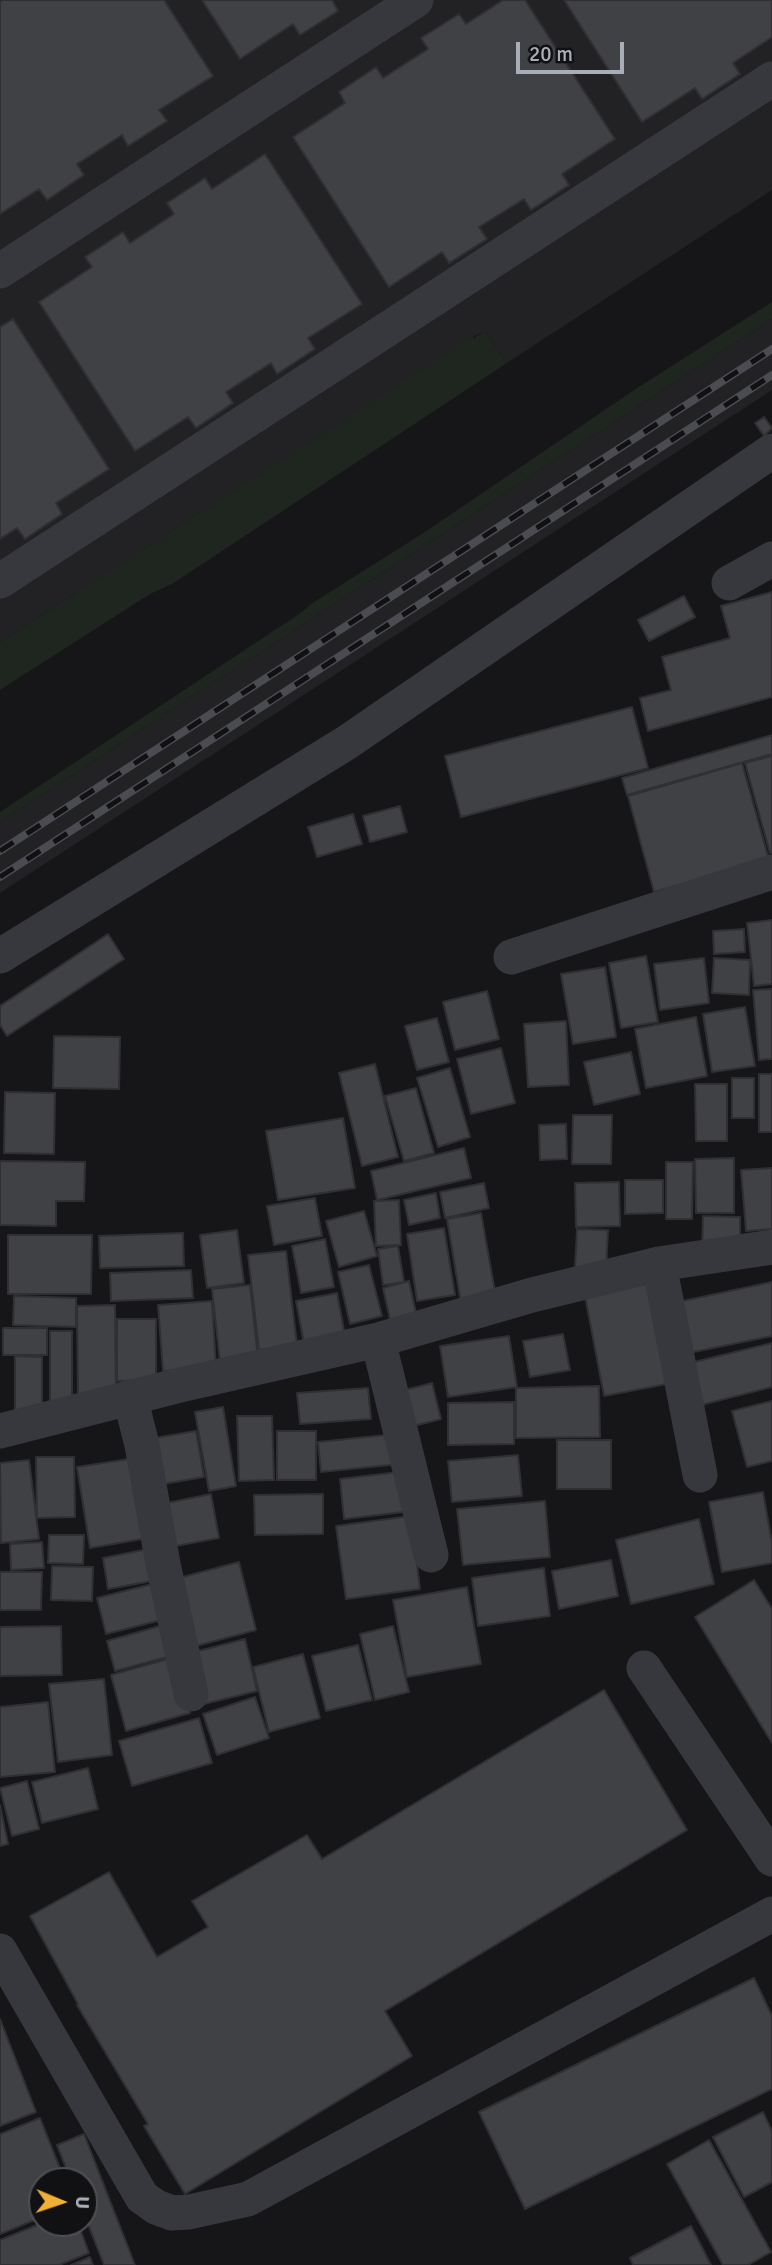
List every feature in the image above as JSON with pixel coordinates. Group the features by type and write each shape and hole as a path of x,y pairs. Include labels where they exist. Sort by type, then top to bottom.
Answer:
{"street":[{"path":"0,271 416,0"},
{"path":"0,581 772,79"},
{"path":"0,956 346,743 772,451"},
{"path":"729,583 772,559"},
{"path":"511,957 772,872"},
{"path":"0,1431 130,1397 379,1340 532,1295 659,1264 772,1247"},
{"path":"659,1264 700,1475"},
{"path":"379,1340 431,1555"},
{"path":"130,1397 191,1694"},
{"path":"644,1668 772,1859"},
{"path":"0,1951 142,2197 156,2207 172,2213 248,2199 772,1914"}],"shaded area":[{"path":"0,0 772,0 772,190 507,363 485,331 471,338 0,642"},
{"path":"772,302 772,319 0,822 0,812 314,602 425,532 634,390"},
{"path":"772,319 772,390 0,893 0,822"},
{"path":"485,331 507,363 172,584 150,594 0,690 0,642 471,337 474,338"}],"building":[{"path":"164,0 213,76 159,110 167,121 128,146 122,135 77,164 84,175 47,200 39,189 0,214 0,2"},
{"path":"202,0 332,0 338,11 300,35 293,24 240,59"},
{"path":"503,0 525,0 615,139 562,174 569,185 531,210 524,199 479,227 487,239 449,263 442,252 389,287 293,137 345,103 339,92 376,67 383,78 428,49 421,38 459,14 466,24"},
{"path":"564,0 772,0 772,37 733,63 740,74 702,99 695,88 642,122"},
{"path":"265,154 362,304 308,338 315,349 277,374 271,363 226,392 233,403 196,428 188,417 135,451 39,302 92,267 85,257 123,232 130,243 174,214 167,203 205,178 212,189"},
{"path":"13,319 109,469 56,503 62,514 25,539 17,528 0,539 0,327"},
{"path":"764,417 772,428 764,436 755,423"},
{"path":"772,592 772,697 648,731 640,698 671,690 662,657 730,638 721,606"},
{"path":"684,596 695,617 649,641 638,620"},
{"path":"632,707 648,768 461,817 445,756"},
{"path":"772,735 772,754 627,795 622,778"},
{"path":"772,756 772,852 770,853 745,763"},
{"path":"742,763 769,860 654,892 628,796"},
{"path":"400,806 407,832 370,842 363,816"},
{"path":"353,814 362,844 317,857 308,827"},
{"path":"772,920 772,984 754,986 747,923"},
{"path":"744,929 745,952 714,954 713,931"},
{"path":"108,934 124,959 7,1036 0,1025 0,1006"},
{"path":"646,956 658,1022 621,1028 609,963"},
{"path":"704,958 709,1003 660,1010 654,964"},
{"path":"714,958 750,960 749,995 712,993"},
{"path":"605,967 616,1037 573,1044 561,974"},
{"path":"772,989 772,1059 759,1060 753,990"},
{"path":"487,991 499,1039 455,1050 443,1002"},
{"path":"745,1007 755,1066 712,1072 703,1014"},
{"path":"696,1017 707,1076 646,1088 635,1029"},
{"path":"437,1018 449,1062 417,1070 405,1026"},
{"path":"566,1021 569,1085 528,1087 524,1024"},
{"path":"54,1036 120,1037 119,1089 53,1088"},
{"path":"501,1048 515,1103 471,1114 457,1059"},
{"path":"631,1052 640,1094 594,1105 584,1062"},
{"path":"375,1064 398,1157 362,1166 339,1073"},
{"path":"450,1068 470,1137 438,1147 417,1078"},
{"path":"759,1074 772,1074 772,1132 759,1132"},
{"path":"732,1078 754,1078 754,1118 732,1118"},
{"path":"695,1084 727,1084 727,1141 696,1141"},
{"path":"416,1088 434,1153 404,1161 385,1096"},
{"path":"5,1092 55,1093 54,1154 4,1153"},
{"path":"573,1115 612,1115 611,1164 572,1164"},
{"path":"343,1118 355,1188 278,1200 266,1131"},
{"path":"566,1124 567,1159 540,1160 539,1125"},
{"path":"464,1148 471,1178 377,1200 371,1171"},
{"path":"734,1158 734,1213 696,1213 695,1159"},
{"path":"0,1161 85,1162 84,1201 56,1201 56,1226 0,1225"},
{"path":"666,1162 693,1162 692,1219 666,1219"},
{"path":"772,1168 772,1229 746,1231 741,1170"},
{"path":"625,1180 663,1180 663,1213 625,1214"},
{"path":"619,1182 620,1226 576,1227 575,1183"},
{"path":"484,1183 489,1208 445,1218 440,1192"},
{"path":"436,1193 440,1218 409,1225 404,1200"},
{"path":"315,1198 322,1236 274,1245 267,1206"},
{"path":"399,1200 401,1245 376,1246 374,1201"},
{"path":"364,1211 377,1256 339,1267 326,1221"},
{"path":"481,1213 497,1303 462,1309 447,1219"},
{"path":"703,1216 740,1217 740,1249 702,1249"},
{"path":"444,1228 455,1295 417,1301 407,1234"},
{"path":"577,1229 608,1230 606,1270 575,1268"},
{"path":"237,1230 244,1283 207,1288 200,1235"},
{"path":"183,1233 184,1266 100,1268 99,1236"},
{"path":"8,1235 92,1235 91,1294 8,1294"},
{"path":"325,1239 334,1287 301,1293 292,1246"},
{"path":"398,1246 404,1282 383,1285 378,1249"},
{"path":"286,1251 297,1345 259,1350 248,1255"},
{"path":"369,1265 382,1316 350,1324 338,1272"},
{"path":"191,1270 193,1298 111,1301 110,1273"},
{"path":"409,1281 419,1327 393,1333 383,1288"},
{"path":"772,1282 772,1336 689,1353 678,1302"},
{"path":"648,1284 667,1384 604,1396 585,1296"},
{"path":"250,1285 258,1358 220,1362 212,1289"},
{"path":"337,1293 346,1341 305,1349 296,1301"},
{"path":"14,1296 76,1298 76,1327 13,1325"},
{"path":"212,1301 216,1367 163,1371 158,1305"},
{"path":"115,1305 116,1396 78,1397 77,1306"},
{"path":"117,1319 156,1319 156,1380 117,1381"},
{"path":"3,1328 47,1328 47,1355 3,1355"},
{"path":"50,1331 72,1331 72,1407 50,1408"},
{"path":"563,1334 570,1370 530,1377 523,1341"},
{"path":"509,1336 517,1387 448,1397 440,1346"},
{"path":"772,1343 772,1387 697,1406 686,1364"},
{"path":"15,1356 42,1357 42,1416 15,1417"},
{"path":"432,1383 441,1419 406,1428 397,1392"},
{"path":"599,1386 600,1437 516,1438 516,1388"},
{"path":"368,1388 371,1419 300,1424 297,1393"},
{"path":"772,1401 772,1461 747,1467 732,1411"},
{"path":"514,1402 514,1444 448,1445 448,1403"},
{"path":"223,1407 236,1486 209,1491 195,1412"},
{"path":"237,1416 272,1416 274,1480 239,1481"},
{"path":"196,1431 204,1477 151,1486 143,1440"},
{"path":"277,1431 316,1431 316,1480 277,1480"},
{"path":"396,1434 399,1464 321,1472 318,1442"},
{"path":"557,1440 611,1440 611,1489 557,1489"},
{"path":"518,1455 522,1496 452,1502 448,1461"},
{"path":"36,1457 74,1457 75,1517 37,1518"},
{"path":"142,1457 154,1537 90,1548 77,1467"},
{"path":"29,1460 39,1539 1,1543 0,1463"},
{"path":"407,1471 412,1511 344,1519 340,1479"},
{"path":"763,1492 772,1543 772,1563 722,1572 709,1502"},
{"path":"211,1494 219,1538 170,1547 162,1504"},
{"path":"323,1494 323,1534 255,1535 254,1495"},
{"path":"545,1501 550,1557 463,1565 457,1509"},
{"path":"411,1516 420,1589 346,1599 336,1526"},
{"path":"699,1519 714,1584 631,1604 616,1540"},
{"path":"49,1535 84,1535 83,1564 48,1563"},
{"path":"42,1542 44,1568 11,1570 10,1544"},
{"path":"158,1547 163,1579 108,1589 103,1558"},
{"path":"611,1560 618,1596 559,1609 552,1571"},
{"path":"239,1562 256,1630 192,1647 175,1579"},
{"path":"52,1566 93,1567 92,1601 51,1600"},
{"path":"544,1568 550,1616 478,1626 472,1578"},
{"path":"0,1572 42,1572 41,1610 0,1610"},
{"path":"754,1580 772,1609 772,1743 695,1617"},
{"path":"164,1581 173,1617 106,1634 97,1598"},
{"path":"467,1587 481,1664 407,1677 393,1600"},
{"path":"174,1622 182,1653 115,1671 107,1641"},
{"path":"61,1626 62,1675 0,1676 0,1627"},
{"path":"393,1626 409,1692 375,1700 360,1634"},
{"path":"245,1639 257,1691 200,1705 187,1654"},
{"path":"358,1645 372,1700 326,1711 312,1656"},
{"path":"303,1654 320,1718 269,1732 253,1667"},
{"path":"175,1657 190,1713 126,1731 111,1675"},
{"path":"104,1679 112,1755 58,1762 49,1684"},
{"path":"604,1690 687,1830 385,2011 412,2056 185,2194 144,2126 148,2124 77,2005 30,1916 109,1872 157,1957 208,1927 192,1901 307,1835 322,1859"},
{"path":"255,1697 269,1738 217,1755 203,1714"},
{"path":"48,1702 55,1772 0,1777 0,1707"},
{"path":"199,1718 212,1763 132,1786 119,1741"},
{"path":"88,1768 98,1809 42,1823 32,1782"},
{"path":"27,1781 39,1829 12,1836 0,1788"},
{"path":"0,1805 8,1844 0,1846"},
{"path":"754,1978 772,2016 772,2089 525,2209 479,2112"},
{"path":"0,2019 36,2112 0,2126"},
{"path":"763,2112 772,2131 772,2182 744,2197 713,2137"},
{"path":"40,2118 59,2167 28,2167 28,2223 0,2234 0,2134"},
{"path":"84,2134 97,2167 66,2167 57,2145"},
{"path":"709,2140 771,2252 748,2265 723,2265 667,2164"},
{"path":"98,2170 135,2265 104,2265 93,2237 98,2237"},
{"path":"691,2226 711,2265 633,2265 630,2258"},
{"path":"28,2229 28,2237 83,2237 89,2253 59,2265 0,2265 0,2240"},
{"path":"90,2257 93,2265 71,2265"}],"railway":[{"path":"0,851 772,349"},
{"path":"0,877 772,375"}]}
